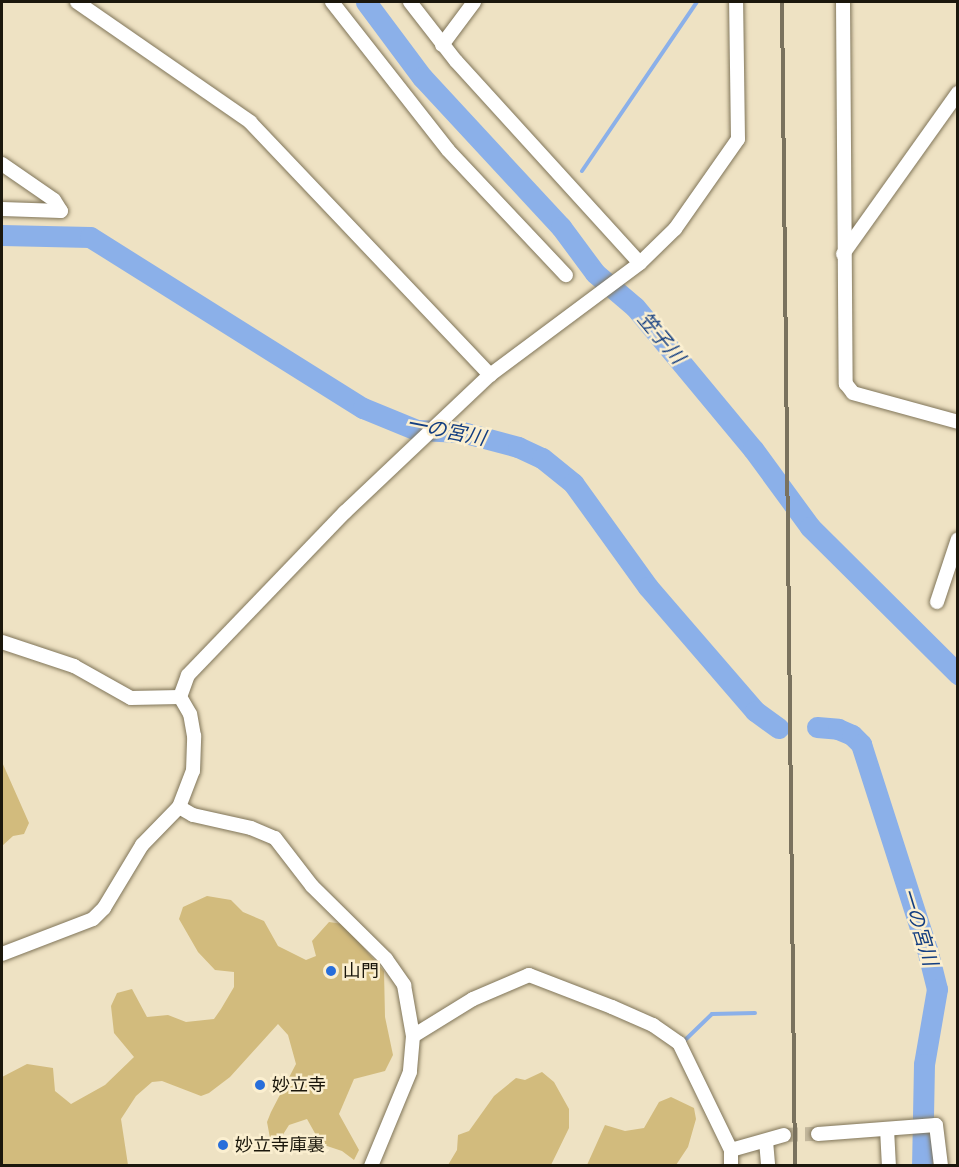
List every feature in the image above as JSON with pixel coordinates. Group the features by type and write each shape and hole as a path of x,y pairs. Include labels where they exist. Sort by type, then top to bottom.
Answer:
{"street":[{"path":"77,2 250,122 490,375"},
{"path":"332,2 448,150 566,275"},
{"path":"410,2 442,45 640,263"},
{"path":"442,45 474,2"},
{"path":"180,697 188,675 345,512 427,434 490,375 640,263 675,229 738,139 736,2"},
{"path":"843,2 843,254 846,384 853,393 957,422"},
{"path":"843,254 957,93"},
{"path":"2,164 54,200 61,211 2,208"},
{"path":"937,602 957,539"},
{"path":"2,642 74,666 131,698 180,697"},
{"path":"2,954 93,919 104,908 142,845 179,807 192,771 194,736 190,714 180,697"},
{"path":"179,807 193,815 251,828 275,838 312,886 397,972 406,991 413,1036 410,1072 371,1166"},
{"path":"413,1036 473,999 529,975 537,977 641,1020 679,1044 731,1150 731,1166"},
{"path":"818,1134 936,1125 941,1166"},
{"path":"887,1129 889,1166"},
{"path":"731,1150 784,1135"},
{"path":"766,1141 768,1166"}],"shaded area":[{"path":"2,762 29,823 24,834 13,836 2,846"},
{"path":"207,896 231,900 243,912 264,921 278,946 306,960 316,956 312,941 329,922 343,924 384,971 385,1017 393,1055 385,1071 354,1079 339,1114 359,1150 354,1160 342,1151 321,1144 307,1119 289,1125 277,1144 270,1138 267,1122 296,1064 288,1035 278,1024 230,1077 209,1093 201,1096 162,1081 152,1082 136,1096 121,1119 128,1165 2,1166 2,1077 27,1064 53,1068 55,1091 71,1104 105,1085 134,1057 114,1033 111,1006 117,993 132,989 147,1017 168,1015 186,1022 214,1019 234,987 234,972 215,970 198,952 179,919 183,907"},
{"path":"542,1072 554,1082 569,1109 569,1128 551,1165 448,1165 457,1150 458,1135 469,1131 494,1096 516,1078 525,1080"},
{"path":"671,1097 694,1108 696,1119 688,1147 676,1165 587,1165 605,1125 625,1131 644,1128 659,1102"}],"waterway":[{"name":"笠子川","path":"366,2 422,77 561,227 595,273 635,307 753,449 810,527 958,674"},
{"path":"582,171 697,2"},
{"name":"一の宮川","path":"2,235 90,237 363,408 417,430 462,432 518,447 542,458 573,483 648,587 755,711 778,728"},
{"name":"一の宮川","path":"817,727 838,729 852,735 861,744 927,949 937,989 924,1064 922,1166"},
{"path":"683,1042 712,1014 755,1013"}],"tunnel":[{"path":"784,1135 818,1134"}],"railway":[{"path":"782,2 795,1166"}],"place":[{"name":"山門","path":"331,971"},
{"name":"妙立寺","path":"260,1085"},
{"name":"妙立寺庫裏","path":"223,1145"}]}
